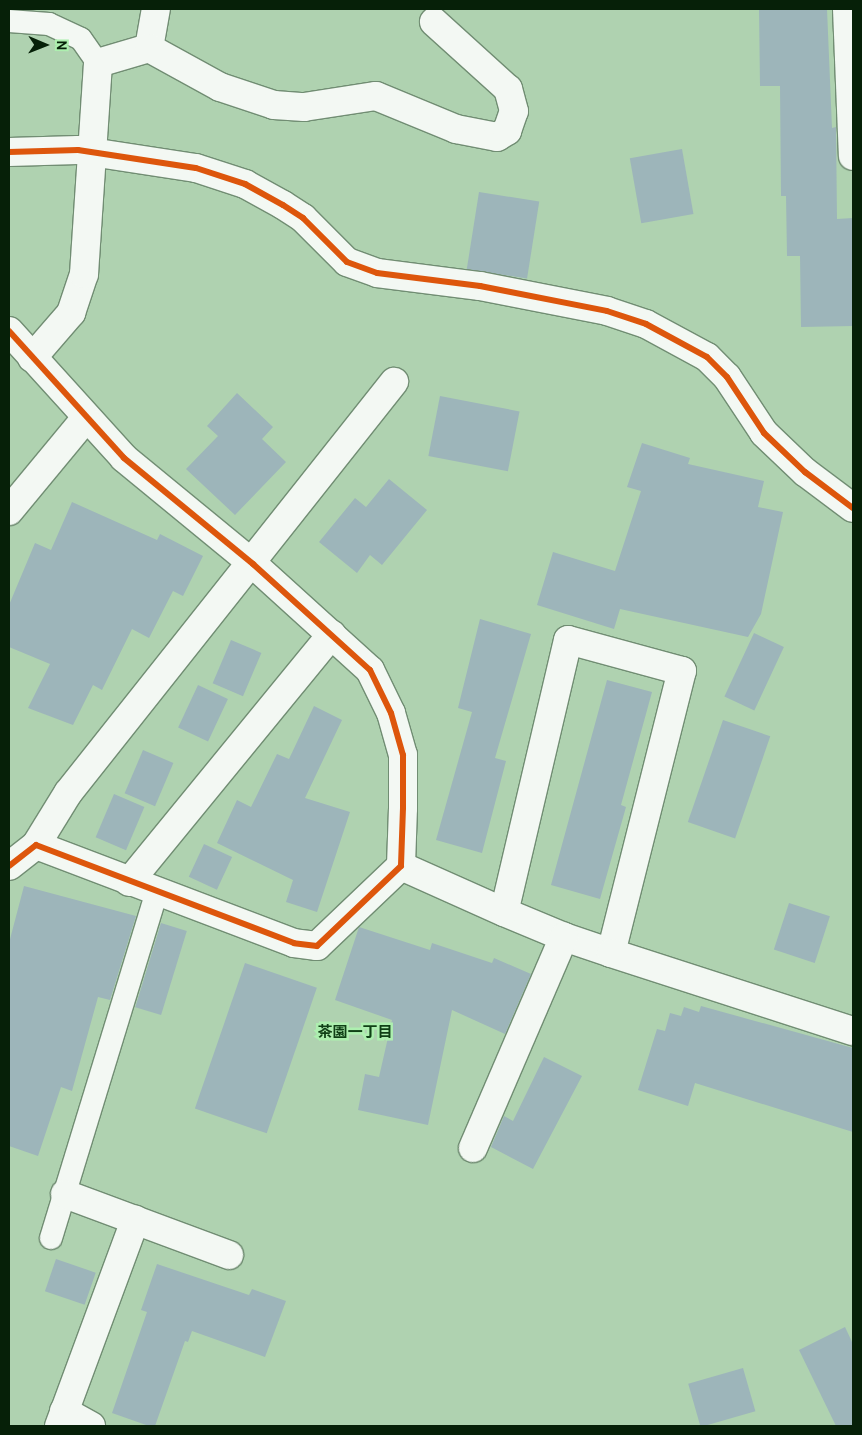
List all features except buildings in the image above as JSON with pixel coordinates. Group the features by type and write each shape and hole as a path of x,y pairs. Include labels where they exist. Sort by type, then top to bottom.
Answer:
{"street":[{"path":"148,48 156,9"},
{"path":"847,9 853,156"},
{"path":"32,358 71,313 84,274 98,63 148,48 220,87 274,105 304,107 376,96 480,137 496,137 507,131 514,110 508,88 434,22"},
{"path":"9,152 92,152 196,168 245,184 303,218 347,262 377,273 490,288 607,311 646,324 707,357 727,378 764,433 805,472 853,508"},
{"path":"9,332 85,419 124,458 253,564 370,670 391,713 402,755 401,866 317,946 294,943 129,882 36,845"},
{"path":"9,866 36,845 68,793 253,564 394,382"},
{"path":"9,511 85,419"},
{"path":"129,882 332,634"},
{"path":"504,912 568,640 682,672 611,953"},
{"path":"401,866 564,938 853,1031"},
{"path":"473,1148 564,938"},
{"path":"65,1194 229,1255"},
{"path":"91,1426 61,1419 135,1220"}],"lane":[{"path":"9,22 49,24 81,39 98,63"},
{"path":"50,1238 157,892"}],"cycle path":[{"path":"9,152 78,150 196,168 245,184 283,205 303,218 347,262 377,273 480,286 607,311 646,324 707,357 727,377 764,433 805,472 853,508"},
{"path":"9,331 124,458 253,564 370,670 391,713 403,755 401,866 317,946 294,943 36,845 9,866"}],"district":[{"name":"茶園一丁目","path":"355,1034"}]}
